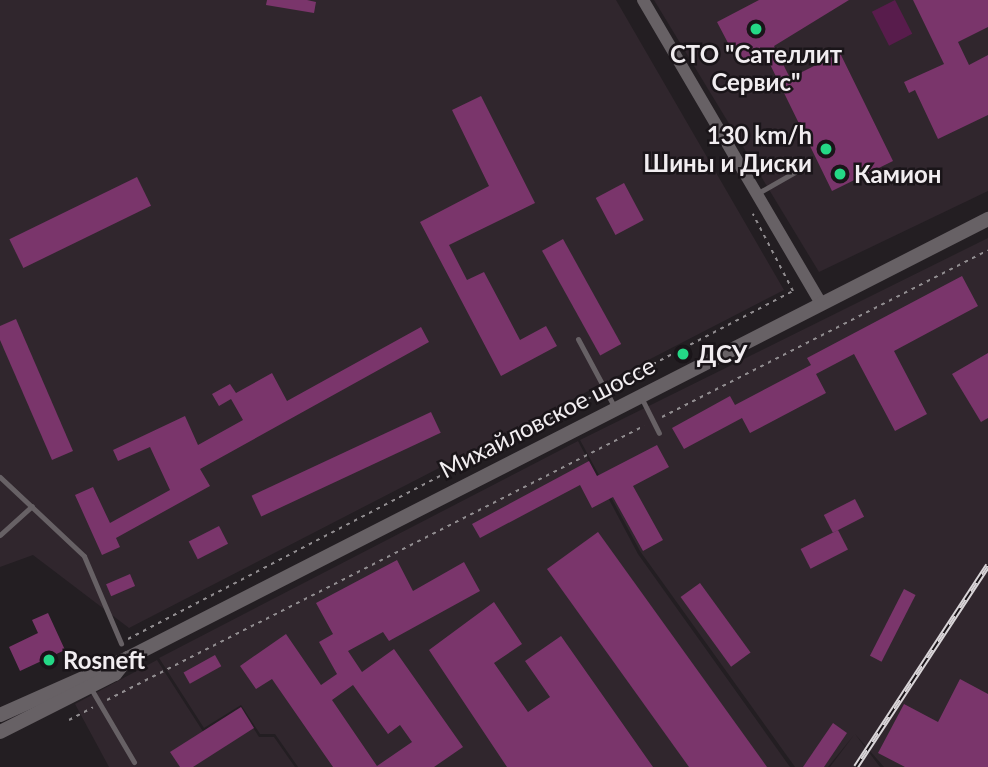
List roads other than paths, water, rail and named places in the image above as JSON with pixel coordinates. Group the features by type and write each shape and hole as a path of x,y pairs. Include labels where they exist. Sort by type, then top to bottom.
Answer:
{"main road":[{"name":"Михайловское шоссе","path":"0,715 128,658 820,302 988,219"},
{"name":"Михайловское шоссе","path":"6,730 115,674 128,658"},
{"path":"0,740 6,730"}],"street":[{"path":"643,0 820,302"}],"lane":[{"path":"758,193 800,169"},
{"path":"578,339 615,408"},
{"path":"640,394 659,433"},
{"path":"0,477 84,556 121,643"},
{"path":"0,535 33,506"},
{"path":"90,687 135,762"}],"railway":[{"path":"856,767 988,565"}],"place":[{"name":"СТО \"Сателлит Сервис\"","path":"756,29"},
{"name":"130 km/h Шины и Диски","path":"826,149"},
{"name":"Камион","path":"840,174"},
{"name":"ДСУ","path":"683,354"},
{"name":"Rosneft","path":"49,660"}]}
